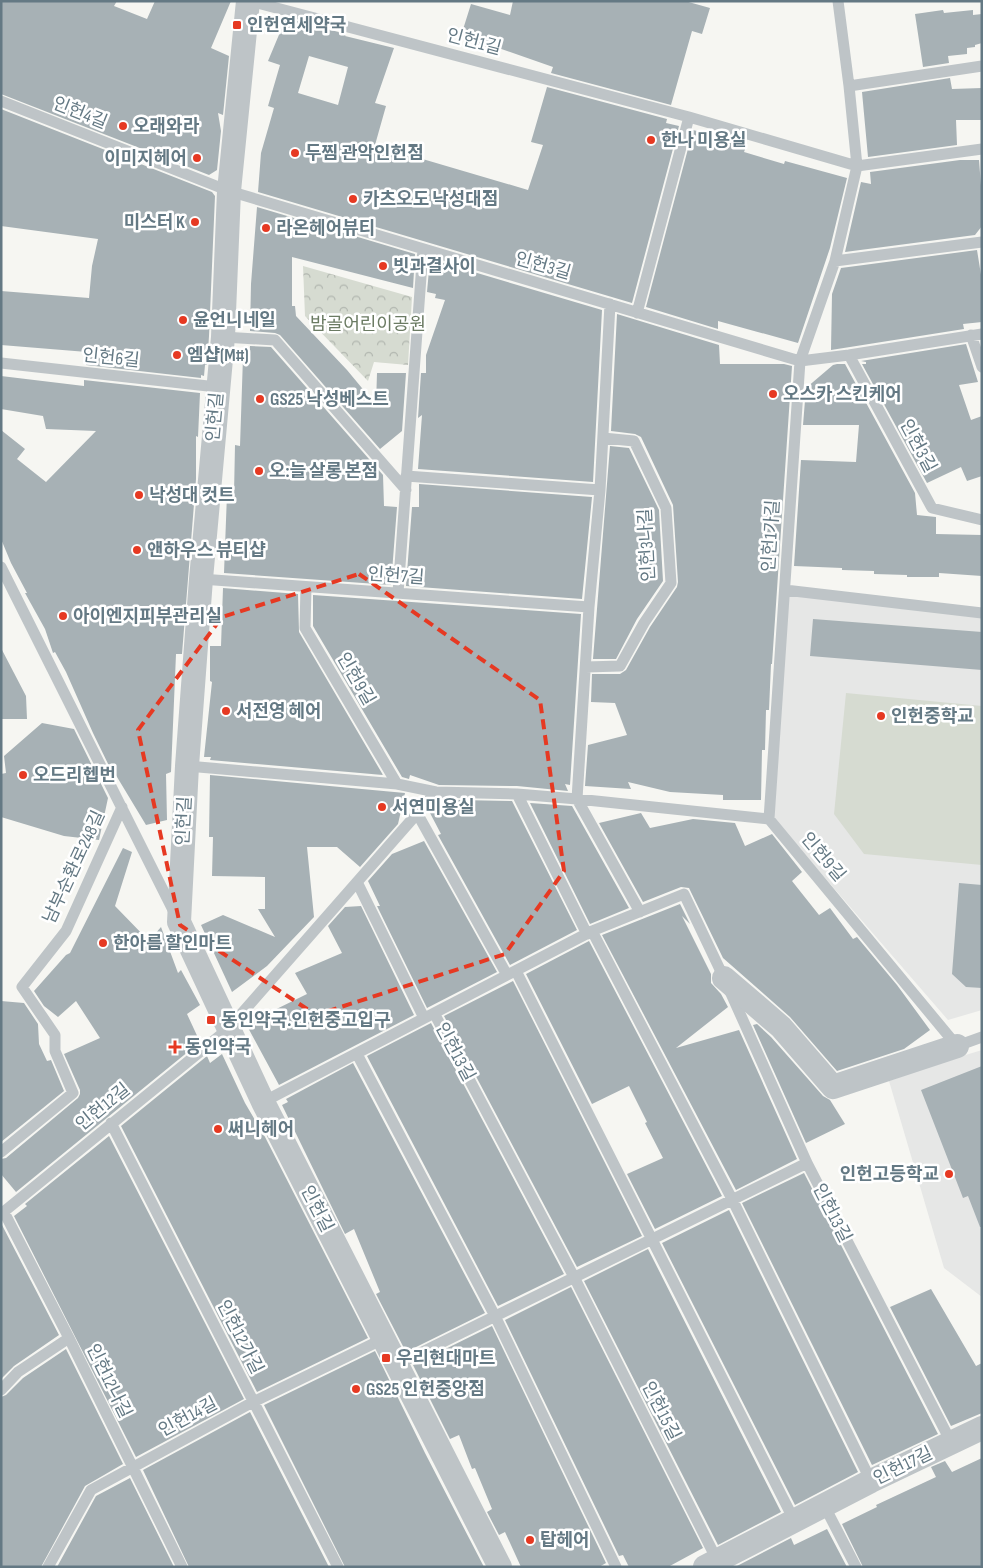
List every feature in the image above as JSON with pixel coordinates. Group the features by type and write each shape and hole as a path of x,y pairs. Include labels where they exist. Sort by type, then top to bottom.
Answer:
{"street":[{"name":"인헌길","path":"249,1 229,191 222,337 187,766 179,922 263,1102 500,1567"},
{"name":"인헌13길","path":"724,978 781,1027 833,1087 956,1046"},
{"name":"인헌17길","path":"711,1563 871,1481 982,1428"}],"lane":[{"name":"인헌1길","path":"249,1 689,118 857,166 982,148"},
{"path":"838,1 857,166"},
{"path":"849,86 982,66"},
{"name":"인헌4길","path":"1,101 229,191"},
{"path":"637,313 689,118"},
{"name":"인헌1가길","path":"769,819 800,361 835,261 857,166"},
{"name":"인헌3길","path":"229,191 800,361 976,334 982,367"},
{"path":"835,261 982,242"},
{"path":"398,593 423,249"},
{"path":"610,304 600,490 589,607 578,799 640,912"},
{"path":"222,337 275,340 406,490"},
{"name":"인헌3길","path":"849,355 932,508 982,520"},
{"name":"인헌6길","path":"1,364 217,387"},
{"name":"인헌3나길","path":"586,667 620,666 644,622 671,583 666,508 634,441 603,438"},
{"path":"406,476 600,490"},
{"name":"남부순환로248길","path":"1,567 179,922"},
{"name":"인헌7길","path":"201,579 589,607"},
{"name":"인헌9길","path":"306,587 305,628 397,784"},
{"path":"785,590 982,613"},
{"path":"187,766 397,784 436,792 517,794 769,819"},
{"name":"인헌12길","path":"3,1213 228,1029 436,792"},
{"path":"517,794 732,1200 871,1481"},
{"name":"남부순환로248길","path":"1,1152 73,1093 55,1051 55,1035 22,987 66,931 122,807"},
{"path":"417,813 511,973 652,1239 794,1520"},
{"name":"인헌9길","path":"769,819 956,1046"},
{"path":"358,882 429,1016"},
{"name":"인헌13길","path":"263,1102 589,933 684,894 807,1163 951,1442"},
{"name":"인헌13길","path":"429,1016 574,1277"},
{"path":"956,1046 982,1037"},
{"path":"357,1054 495,1316 616,1567"},
{"name":"인헌12가길","path":"111,1123 338,1567"},
{"path":"396,1365 807,1163"},
{"name":"인헌12나길","path":"3,1213 69,1338 182,1567"},
{"name":"인헌15길","path":"574,1277 711,1563"},
{"path":"1,1390 18,1372 69,1338"},
{"name":"인헌14길","path":"48,1567 91,1490 132,1466 253,1402 383,1339"},
{"path":"824,1505 856,1567"}],"highlighted area":[{"path":"359,574 540,700 564,871 505,954 316,1015 180,925 138,730 222,617"}],"shaded area":[{"name":"인헌중학교","path":"789,593 982,614 982,1010 948,1020 774,819"},
{"name":"인헌고등학교","path":"982,1050 982,1297 944,1268 889,1081"}],"green space":[{"name":"밤골어린이공원","path":"303,266 412,297 408,365 374,362 368,381 305,316"},
{"path":"846,693 982,706 982,865 864,854 834,814"}],"building":[{"path":"1,1 117,1 114,6 147,19 155,1 231,1 211,48 229,56 223,115 218,113 221,131 217,170 209,175 1,94"},
{"path":"513,1 685,1 710,8 702,34 692,31 671,105 551,73 553,67 487,44 486,47 460,39 471,4 510,15"},
{"path":"943,10 944,13 973,10 973,15 982,14 982,43 975,45 975,47 967,48 967,54 948,56 949,63 923,67 915,14"},
{"path":"286,18 346,34 345,36 394,48 375,103 386,106 375,145 528,190 543,145 531,142 547,87 667,119 666,123 679,126 632,303 258,192 261,153 274,108 268,106 280,65 268,61","holes":["309,56 348,67 338,105 298,93"]},
{"path":"950,78 952,89 982,88 982,120 956,120 957,145 868,157 862,92"},
{"path":"1,109 212,192 215,196 209,336 207,365 205,365 204,376 201,375 201,378 86,365 87,352 1,345 1,291 89,298 92,266 98,239 1,226"},
{"path":"693,130 747,144 744,152 784,164 785,161 847,178 830,248 798,343 718,321 718,329 646,307"},
{"path":"960,160 979,160 982,226 975,235 845,252 861,182 871,184 870,172"},
{"path":"257,207 415,254 413,288 292,257 292,306 295,306 296,316 347,370 376,405 377,373 406,373 402,431 380,449 280,335 250,331 251,284"},
{"path":"977,250 982,281 982,322 963,324 964,329 831,350 832,294 841,268"},
{"path":"430,259 602,310 593,482 418,469 422,415 418,418 421,373 426,373 426,355 445,300 435,298 436,294 427,292"},
{"path":"617,314 719,345 720,364 784,364 792,366 769,710 766,710 765,750 762,750 761,800 723,800 723,795 670,792 628,782 631,789 585,786 588,745 627,735 615,703 591,702 592,674 620,674 626,670 650,627 677,587 678,582 673,505 641,437 635,434 611,431"},
{"path":"966,344 978,382 959,385 971,420 982,416 982,476 967,481 961,467 927,483 862,364 866,364 866,362 861,361"},
{"path":"250,346 271,347 383,475 384,506 397,507 391,585 224,573 227,494 234,494 235,445 240,446 243,357 249,357"},
{"path":"845,364 915,493 917,515 936,517 936,534 982,535 982,576 939,573 939,577 907,577 907,575 874,574 874,571 794,566 801,460 856,462 859,425 803,425 806,388 833,365"},
{"path":"1,376 84,386 84,380 200,393 198,437 196,436 196,479 182,654 176,654 171,772 166,774 167,820 146,825 114,772 113,774 66,672 55,652 53,653 45,629 25,593 27,593 1,539 1,430 25,449 17,459 46,482 96,431 46,429 43,416 1,409"},
{"path":"610,446 629,448 659,510 663,581 637,619 616,659 593,659"},
{"path":"419,484 592,497 582,599 406,586 412,507 419,507"},
{"path":"223,588 298,594 299,632 383,775 210,760 211,757 204,757 212,682 210,681 210,646 221,646"},
{"path":"313,595 581,614 570,785 565,784 568,791 517,786 439,785 410,775 409,779 402,777 313,626"},
{"path":"813,619 982,632 982,670 810,656"},
{"path":"1,648 26,696 27,719 1,719"},
{"path":"42,723 74,729 108,798 99,840 64,836 1,817 1,774 6,773 4,756"},
{"path":"210,775 405,793 398,824 360,867 337,847 307,847 314,917 267,966 232,992 201,925 223,915 275,937 258,909 265,909 265,877 212,876 213,837 209,837"},
{"path":"459,800 512,801 577,930 510,965 438,835 441,834 430,813"},
{"path":"530,803 572,806 629,908 590,924"},
{"path":"641,813 650,828 693,819 735,823 745,846 772,834 802,872 792,881 819,915 830,908 853,939 857,937 897,985 930,1030 904,1049 837,1071 790,1017 723,958 689,888 681,887 643,902 599,823"},
{"path":"424,841 497,972 427,1008 377,906 380,906 368,881 392,854"},
{"path":"123,848 132,852 115,906 149,941 161,927 178,973 181,970 200,1005 187,1014 200,1042 16,1192 1,1174 1,1159 6,1158 78,1098 80,1090 64,1054 100,1038 76,1001 58,1017 44,1006 34,991 66,955 70,953"},
{"path":"959,883 982,885 982,988 966,987 952,974"},
{"path":"680,904 690,924 682,916 711,974 711,983 721,994 728,1007 676,1048 739,1030 797,1159 736,1190 602,935"},
{"path":"361,906 414,1015 279,1085 246,1024 307,994 295,973 342,953 328,926 345,907"},
{"path":"589,941 722,1196 655,1229 627,1174 663,1158 629,1086 592,1104 526,974"},
{"path":"513,981 642,1236 577,1267 444,1016"},
{"path":"1,1001 24,1003 38,1024 39,1044 47,1061 51,1060 64,1091 1,1142"},
{"path":"431,1023 564,1274 498,1306 367,1056"},
{"path":"757,1024 771,1037 823,1096 830,1100 845,1124 806,1143 753,1025"},
{"path":"222,1054 245,1103 265,1137 368,1338 257,1392 121,1126 207,1056 210,1063"},
{"path":"353,1063 485,1313 406,1352 376,1294 380,1292 354,1229 345,1234 282,1105 288,1102 286,1099"},
{"path":"982,1066 982,1227 980,1227 968,1196 963,1198 921,1090"},
{"path":"109,1136 244,1399 136,1457 14,1216 27,1206 25,1204"},
{"path":"804,1173 938,1434 872,1465 742,1203"},
{"path":"729,1210 858,1472 795,1505 662,1243"},
{"path":"2,1225 59,1335 14,1366 1,1379"},
{"path":"648,1249 781,1512 718,1545 584,1281"},
{"path":"571,1287 703,1548 668,1567 629,1567 623,1555 619,1556 505,1320"},
{"path":"931,1289 976,1366 982,1363 982,1413 951,1426 890,1307"},
{"path":"492,1326 606,1563 599,1567 521,1567 505,1532 499,1535 487,1512 492,1509 475,1468 472,1469 459,1435 450,1439 413,1365"},
{"path":"66,1349 123,1464 85,1486 41,1567 1,1567 1,1397 6,1395 23,1378"},
{"path":"375,1351 484,1567 345,1567 264,1405"},
{"path":"250,1412 329,1567 189,1567 143,1470"},
{"path":"982,1458 982,1567 863,1567 842,1524 877,1507 876,1505 936,1477 931,1467 945,1461 952,1472"},
{"path":"130,1478 174,1567 57,1567 96,1496"},
{"path":"827,1529 847,1567 735,1567 791,1538 794,1545"}],"place":[{"name":"인헌연세약국","path":"237,25"},
{"name":"오래와라","path":"123,126"},
{"name":"한나 미용실","path":"651,140"},
{"name":"두찜 관악인헌점","path":"295,153"},
{"name":"이미지헤어","path":"197,158"},
{"name":"카츠오도 낙성대점","path":"353,199"},
{"name":"미스터 K","path":"195,222"},
{"name":"라온헤어뷰티","path":"266,228"},
{"name":"빗과결사이","path":"383,266"},
{"name":"윤언니네일","path":"183,320"},
{"name":"엠샵(M#)","path":"177,355"},
{"name":"오스카 스킨케어","path":"773,394"},
{"name":"GS25 낙성베스트","path":"260,399"},
{"name":"오:늘 살롱 본점","path":"259,471"},
{"name":"낙성대 컷트","path":"139,495"},
{"name":"앤하우스 뷰티샵","path":"137,550"},
{"name":"아이엔지피부관리실","path":"63,616"},
{"name":"서전영 헤어","path":"226,711"},
{"name":"인헌중학교","path":"881,716"},
{"name":"오드리헵번","path":"23,775"},
{"name":"서연미용실","path":"382,807"},
{"name":"한아름 할인마트","path":"103,943"},
{"name":"동인약국.인헌중고입구","path":"211,1020"},
{"name":"동인약국","path":"175,1047"},
{"name":"써니헤어","path":"218,1129"},
{"name":"인헌고등학교","path":"949,1174"},
{"name":"우리현대마트","path":"386,1358"},
{"name":"GS25 인헌중앙점","path":"356,1389"},
{"name":"탑헤어","path":"530,1540"}]}
